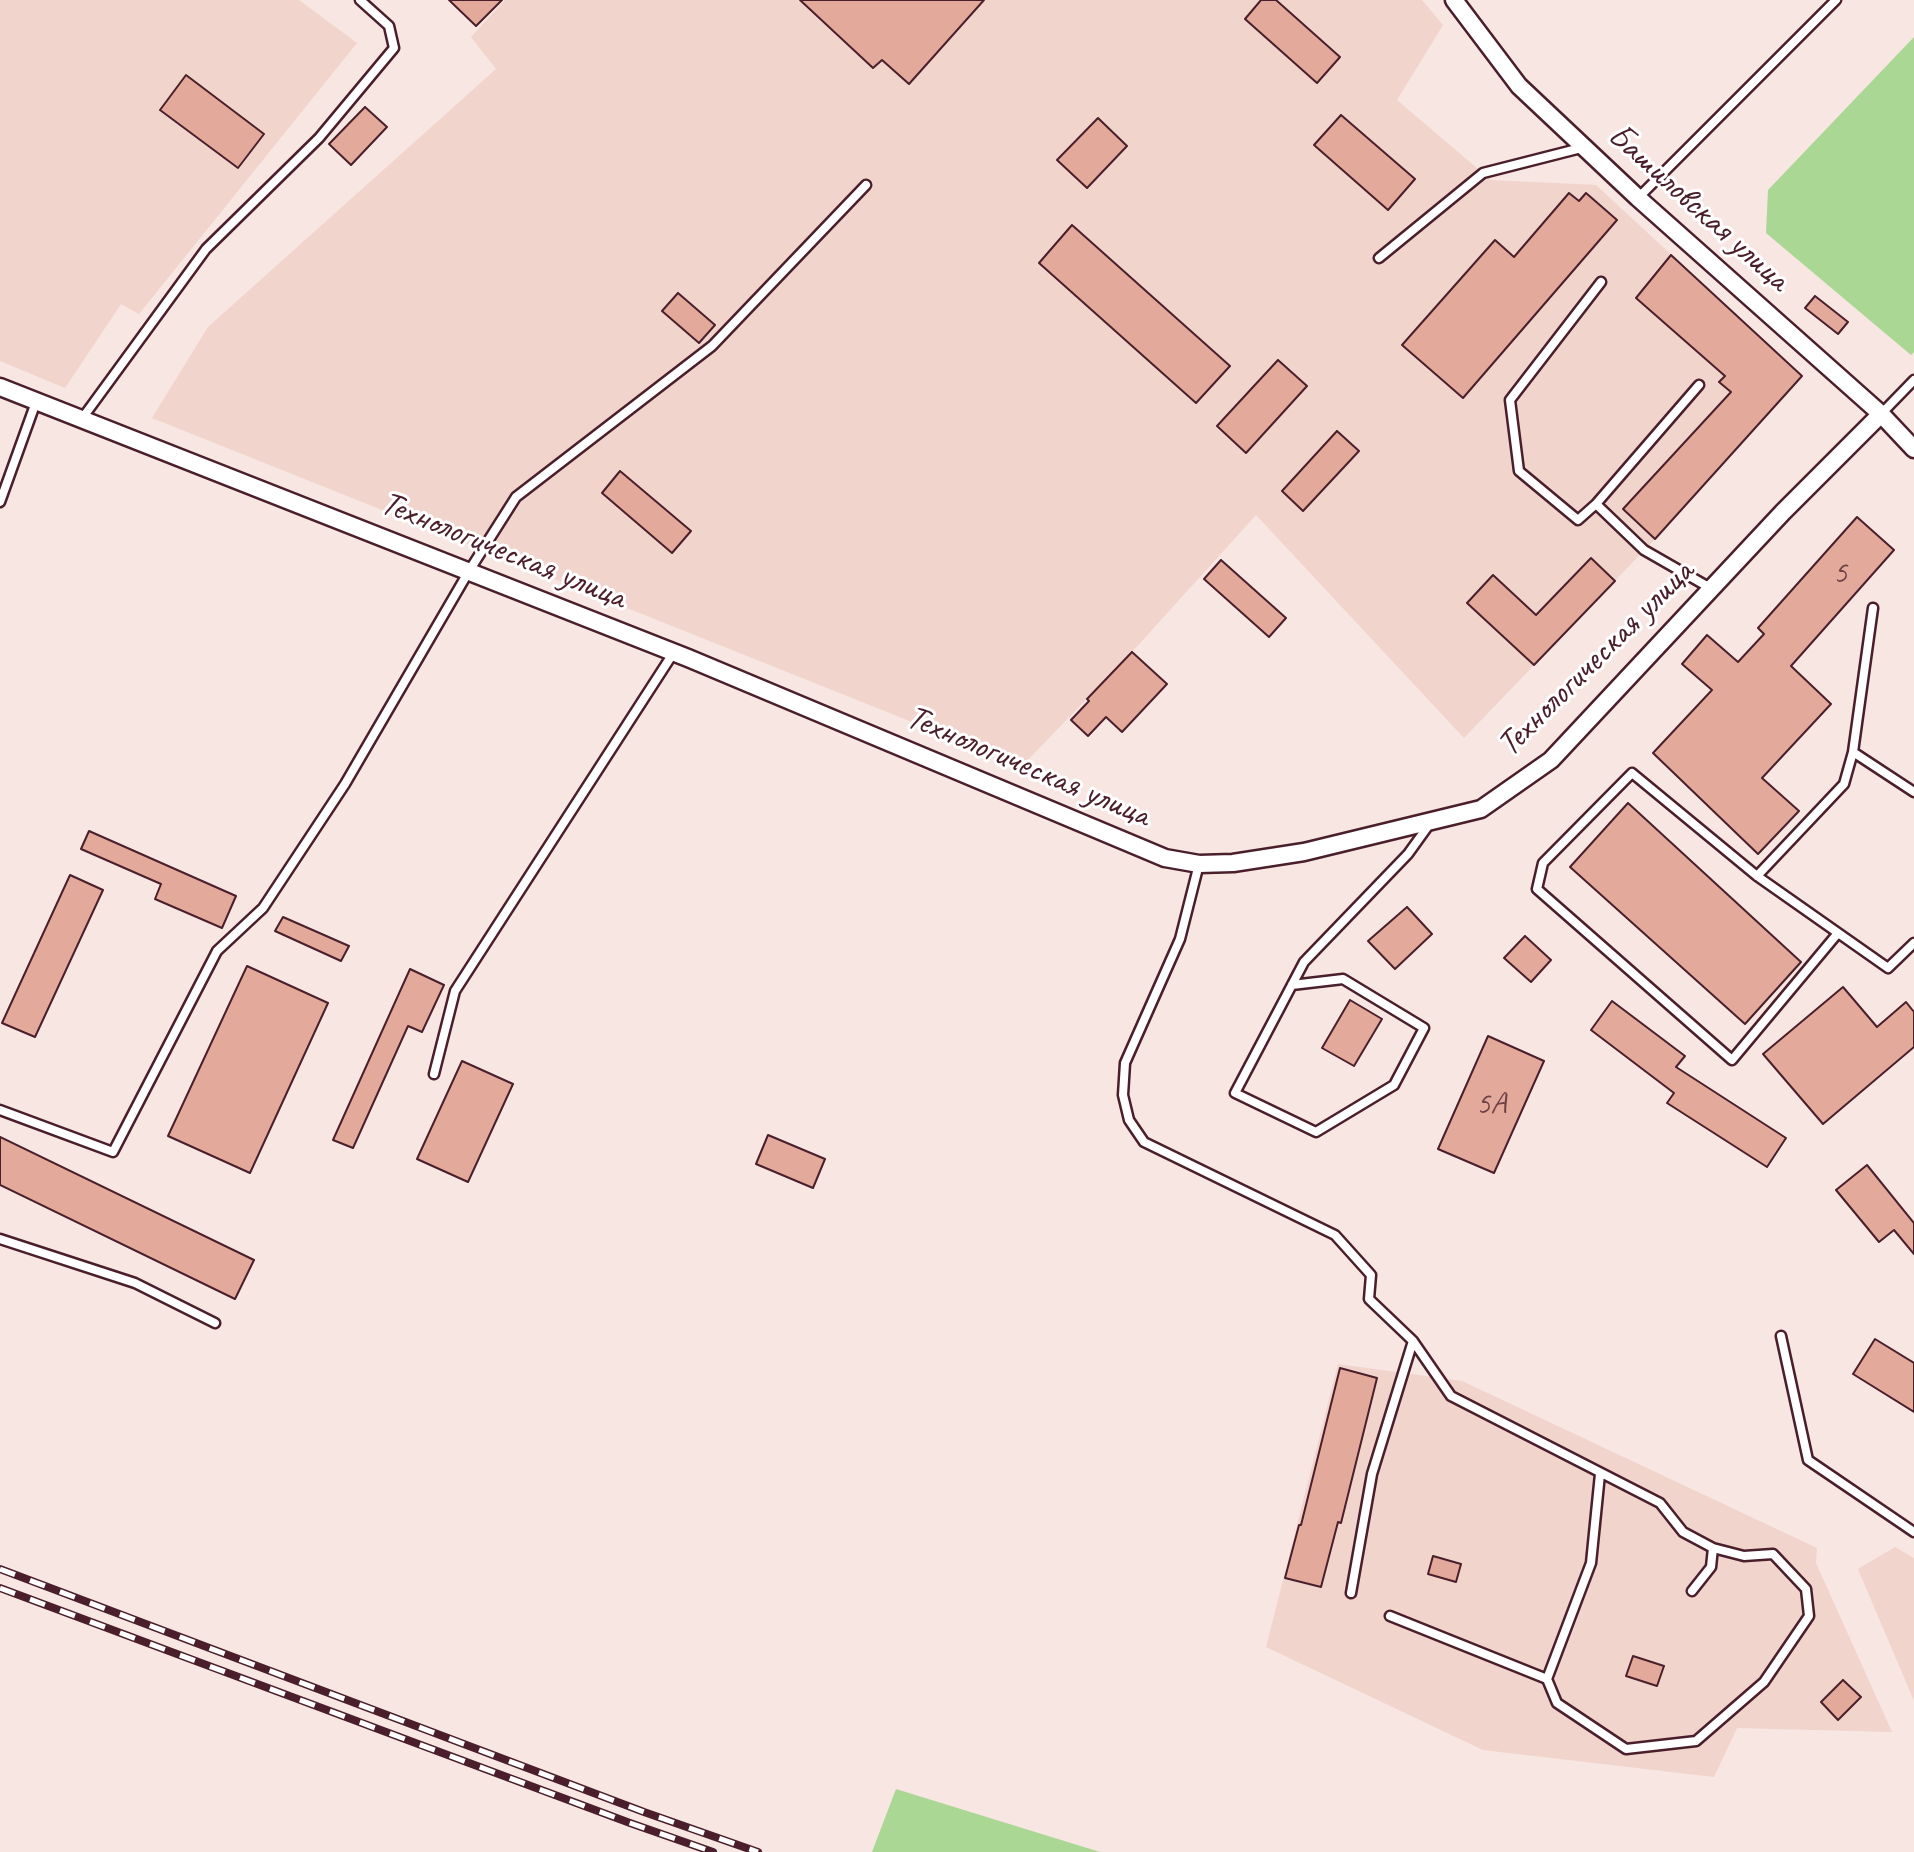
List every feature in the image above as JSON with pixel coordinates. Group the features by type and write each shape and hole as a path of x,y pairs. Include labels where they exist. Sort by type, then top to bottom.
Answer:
{"street":[{"name":"Башиловская улица","path":"1454,0 1519,86 1638,198 1881,414 1914,449"},
{"name":"Технологическая улица","path":"0,387 674,652 1165,858 1199,864 1233,863 1304,852 1481,808 1550,760 1783,512 1881,414"}],"lane":[{"path":"81,419 206,249 319,138 394,48 389,26 360,0"},
{"path":"1638,198 1836,0"},
{"path":"1379,258 1483,173 1585,148"},
{"path":"0,1110 113,1152 218,951 263,908 345,784 469,571 516,496 712,346 866,184"},
{"path":"1601,282 1510,400 1519,471 1578,520 1596,504 1699,385"},
{"name":"Технологическая улица","path":"1881,414 1914,380"},
{"path":"0,502 36,402"},
{"path":"1596,504 1644,550 1712,589"},
{"path":"1757,876 1844,784 1853,752 1873,608"},
{"path":"434,1074 455,991 674,652"},
{"path":"1853,752 1914,792"},
{"path":"1838,933 1732,1060 1536,889 1543,863 1632,773 1757,876 1888,968 1914,943"},
{"path":"1292,985 1343,979 1424,1028 1394,1085 1316,1132 1235,1093 1304,962 1408,854 1432,822"},
{"path":"1199,864 1181,939 1125,1063 1123,1095 1129,1120 1144,1142 1335,1235 1371,1275 1369,1298 1413,1341 1451,1396 1660,1503 1682,1532 1713,1548 1744,1556 1773,1554 1806,1589 1809,1616 1764,1682 1696,1741 1626,1749 1556,1703 1547,1679 1591,1563 1600,1474"},
{"path":"0,1239 135,1283 215,1323"},
{"path":"1781,1336 1808,1460 1914,1532"},
{"path":"1351,1593 1372,1474 1413,1341"},
{"path":"1692,1591 1711,1567 1713,1548"},
{"path":"1390,1616 1547,1679"}],"shaded area":[{"path":"0,0 299,0 357,43 139,314 121,304 65,388 0,361"},
{"path":"505,0 1422,0 1443,25 1397,100 1491,180 1596,185 1802,376 1655,539 1464,738 1256,515 1132,652 1022,766 152,418 208,327 496,69 471,37"},
{"path":"1338,1364 1462,1381 1817,1548 1816,1563 1892,1732 1737,1728 1714,1777 1483,1750 1266,1647"},
{"path":"1895,1547 1914,1558 1914,1701 1858,1569"}],"green space":[{"path":"1914,37 1914,352 1911,355 1766,233 1768,190"},
{"path":"896,1789 1100,1852 872,1852"}],"building":[{"path":"449,0 502,0 476,26"},
{"path":"800,0 984,0 909,84 882,60 873,68"},
{"path":"1261,0 1276,0 1340,57 1317,83 1245,19"},
{"path":"186,75 264,134 238,168 160,110"},
{"path":"365,107 387,127 351,165 329,144"},
{"path":"1341,115 1415,179 1388,210 1314,145"},
{"path":"1098,118 1127,146 1087,188 1057,160"},
{"path":"1569,193 1579,201 1586,193 1617,220 1463,398 1402,345 1495,240 1514,257"},
{"path":"1072,225 1230,366 1196,403 1039,263"},
{"path":"1671,255 1802,376 1655,539 1623,509 1731,392 1719,382 1725,376 1636,298"},
{"path":"678,293 715,325 699,343 662,311"},
{"path":"1815,296 1848,322 1838,334 1805,308"},
{"path":"1278,360 1307,386 1246,453 1217,426"},
{"path":"1337,431 1359,451 1303,511 1282,491"},
{"path":"620,471 691,531 672,553 602,493"},
{"path":"1857,517 1894,550 1791,666 1831,704 1762,778 1799,811 1758,854 1653,753 1712,690 1682,664 1707,635 1738,662 1764,634 1758,628"},
{"path":"1591,558 1615,581 1534,665 1467,603 1493,575 1536,615"},
{"path":"1221,560 1286,618 1269,637 1204,579"},
{"path":"1132,652 1167,684 1122,732 1106,717 1088,736 1071,720 1089,701 1087,699"},
{"path":"1628,803 1801,962 1745,1024 1570,867"},
{"path":"89,831 236,896 222,928 155,899 161,884 81,849"},
{"path":"70,875 103,890 35,1037 2,1023"},
{"path":"1407,907 1432,934 1395,969 1368,941"},
{"path":"283,917 349,946 341,961 275,931"},
{"path":"1525,936 1551,960 1531,982 1504,958"},
{"path":"247,966 328,1003 250,1173 168,1136"},
{"path":"410,969 444,985 422,1032 408,1026 353,1148 333,1140"},
{"path":"1843,987 1877,1027 1906,1002 1914,1012 1914,1047 1823,1124 1763,1054"},
{"path":"1350,1000 1382,1019 1354,1066 1322,1048"},
{"path":"1612,1001 1685,1056 1676,1067 1786,1138 1767,1167 1667,1103 1674,1093 1591,1030"},
{"path":"1488,1036 1544,1061 1494,1173 1438,1149"},
{"path":"462,1061 513,1084 468,1182 417,1159"},
{"path":"768,1135 825,1159 813,1188 756,1164"},
{"path":"0,1137 254,1260 235,1299 0,1185"},
{"path":"1867,1165 1914,1223 1914,1254 1894,1230 1879,1242 1836,1190"},
{"path":"1875,1339 1914,1363 1914,1412 1853,1374"},
{"path":"1340,1368 1377,1378 1341,1523 1338,1522 1321,1587 1285,1578"},
{"path":"1433,1556 1461,1564 1456,1582 1428,1574"},
{"path":"1633,1656 1664,1666 1657,1686 1626,1676"},
{"path":"1843,1680 1861,1697 1838,1720 1821,1702"}],"railway":[{"path":"0,1569 644,1812 758,1852"},
{"path":"0,1588 713,1852"}]}
